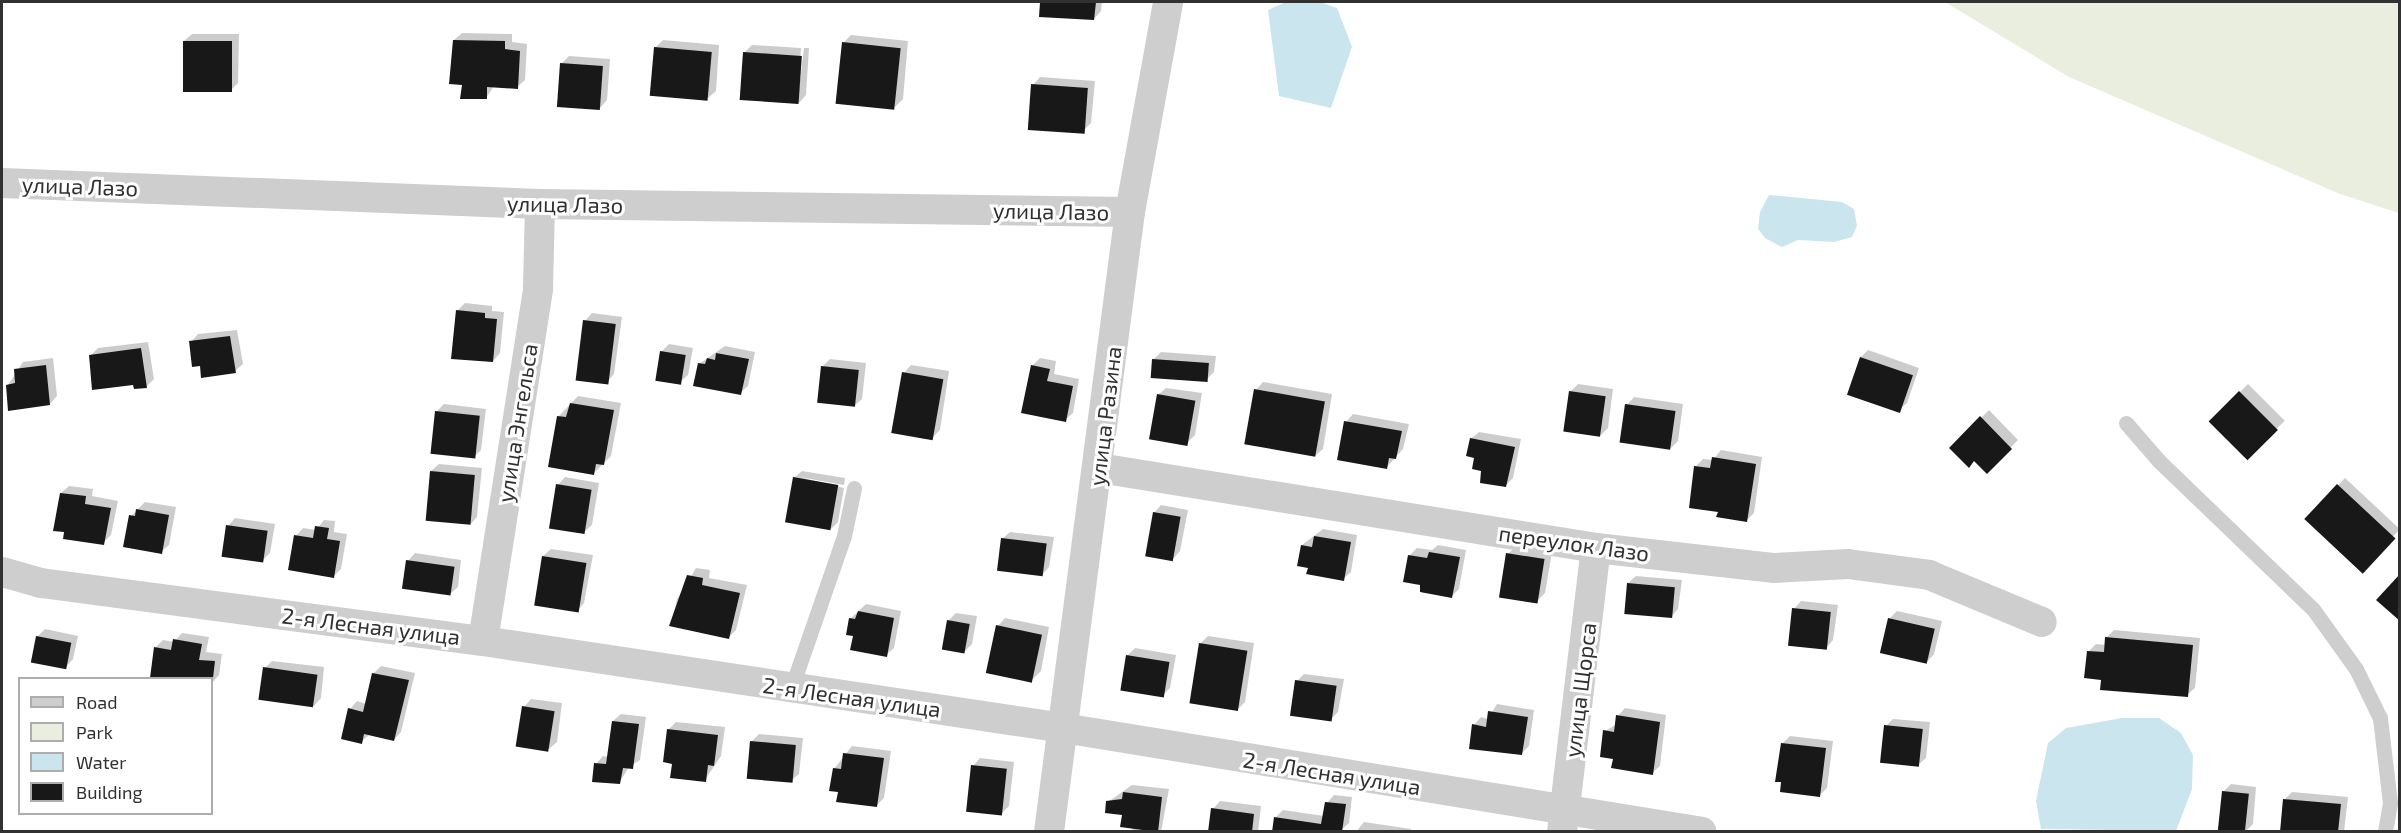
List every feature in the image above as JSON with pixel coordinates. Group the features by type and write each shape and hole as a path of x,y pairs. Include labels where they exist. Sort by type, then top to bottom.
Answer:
{"street":[{"name":"улица Разина","path":"1049,831 1099,468 1130,212 1168,2"},
{"name":"улица Лазо","path":"2,183 540,204 1130,212"},
{"name":"улица Энгельса","path":"483,641 538,288 540,204"},
{"name":"переулок Лазо","path":"1099,468 1596,548 1775,568 1848,564 1929,575 2042,622"},
{"name":"улица Щорса","path":"1564,821 1596,548"},
{"name":"2-я Лесная улица","path":"2,572 41,583 483,641 1063,728 1564,821 1702,831"}],"lane":[{"path":"2126,423 2168,469 2313,609 2356,669 2380,718 2390,803 2385,831"},
{"path":"791,689 844,536 854,488"}],"green space":[{"path":"1945,2 2399,2 2399,213 2340,194 2069,77"}],"water":[{"path":"1286,2 1320,2 1337,8 1352,47 1331,108 1279,96 1268,10"},
{"path":"1769,195 1842,202 1854,209 1857,226 1852,237 1834,242 1798,240 1782,247 1765,238 1758,229 1760,212"},
{"path":"2122,718 2159,718 2181,733 2193,755 2192,789 2176,831 2041,829 2036,801 2048,743 2066,728"}],"building":[{"path":"1040,2 1096,2 1094,20 1039,17"},
{"path":"453,40 505,41 505,49 520,51 518,89 487,87 487,99 460,99 462,85 449,84"},
{"path":"183,41 232,41 232,92 183,92"},
{"path":"842,42 901,48 894,110 836,104"},
{"path":"654,47 712,52 708,101 650,96"},
{"path":"743,52 802,56 799,104 740,100"},
{"path":"560,63 603,66 600,110 557,107"},
{"path":"1031,84 1088,88 1085,134 1028,130"},
{"path":"456,310 485,313 485,318 497,319 493,362 451,359"},
{"path":"583,320 616,324 608,385 576,381"},
{"path":"230,336 236,373 201,378 200,366 192,367 189,341"},
{"path":"141,348 147,388 134,389 133,385 92,390 89,355"},
{"path":"660,351 686,355 681,385 655,381"},
{"path":"716,353 749,359 741,395 693,386 698,363 705,364 707,358 715,360"},
{"path":"1860,357 1913,375 1900,413 1847,395"},
{"path":"1152,359 1209,363 1208,382 1151,378"},
{"path":"46,365 50,405 8,411 6,385 15,383 14,369"},
{"path":"1031,365 1050,369 1047,381 1073,386 1066,422 1021,413"},
{"path":"821,366 859,370 855,407 817,403"},
{"path":"902,372 943,379 933,440 891,433"},
{"path":"1254,389 1325,402 1315,457 1244,444"},
{"path":"1569,391 1606,396 1600,437 1563,432"},
{"path":"2239,391 2278,430 2247,460 2209,421"},
{"path":"1157,394 1195,401 1187,446 1149,439"},
{"path":"570,403 614,410 604,465 596,464 594,475 548,467 557,416 566,417"},
{"path":"1625,404 1676,411 1670,450 1620,443"},
{"path":"435,411 480,416 475,458 431,454"},
{"path":"1980,416 2012,449 1987,474 1974,461 1969,468 1949,448"},
{"path":"1344,421 1402,431 1396,459 1389,458 1387,469 1337,460"},
{"path":"1470,438 1515,447 1506,487 1480,483 1481,471 1472,469 1474,458 1466,456"},
{"path":"1712,457 1756,464 1747,522 1716,517 1718,512 1689,508 1694,466 1710,468"},
{"path":"430,471 475,475 470,525 426,521"},
{"path":"793,477 838,485 830,530 785,522"},
{"path":"556,484 592,490 585,534 549,528"},
{"path":"2337,484 2396,539 2363,574 2304,519"},
{"path":"60,493 86,496 85,504 111,508 104,545 63,539 64,532 53,531"},
{"path":"136,509 169,515 162,554 123,547 129,515 135,516"},
{"path":"1153,512 1181,517 1173,561 1145,556"},
{"path":"226,525 268,531 263,563 222,557"},
{"path":"315,526 329,528 327,539 340,541 334,578 288,570 294,535 313,538"},
{"path":"1314,536 1351,542 1344,581 1306,574 1308,568 1297,566 1301,545 1312,547"},
{"path":"1001,538 1047,544 1043,576 997,571"},
{"path":"1429,552 1460,557 1452,598 1420,592 1420,585 1403,582 1408,555 1427,558"},
{"path":"1506,553 1545,559 1537,604 1499,597"},
{"path":"542,556 586,563 579,612 534,605"},
{"path":"406,560 455,567 450,596 402,589"},
{"path":"2400,574 2400,621 2376,600"},
{"path":"687,575 703,578 702,585 740,593 729,639 669,626"},
{"path":"1627,583 1675,587 1672,618 1624,614"},
{"path":"1792,608 1831,612 1827,650 1788,646"},
{"path":"858,611 894,618 887,657 850,650 853,636 846,635 849,618 855,619"},
{"path":"1888,618 1935,629 1927,664 1880,653"},
{"path":"947,620 970,624 964,654 942,650"},
{"path":"996,625 1042,635 1032,683 986,673"},
{"path":"36,636 71,643 66,669 31,663"},
{"path":"2105,637 2193,645 2188,697 2100,690 2101,680 2084,678 2087,651 2104,652"},
{"path":"173,639 202,644 199,660 215,661 213,678 150,677 154,647 171,650"},
{"path":"1199,643 1247,651 1238,711 1189,703"},
{"path":"1126,655 1169,662 1164,697 1120,691"},
{"path":"263,667 317,675 313,707 258,700"},
{"path":"372,673 409,680 394,741 364,734 362,744 341,739 348,708 363,712"},
{"path":"1295,680 1337,686 1332,721 1290,716"},
{"path":"522,706 555,711 548,752 516,746"},
{"path":"1488,711 1528,717 1522,755 1469,749 1472,724 1486,727"},
{"path":"1616,715 1660,722 1653,775 1611,768 1613,759 1600,757 1603,730 1614,732"},
{"path":"612,721 639,724 633,769 623,768 620,784 592,782 594,763 606,764"},
{"path":"1884,725 1923,729 1919,767 1880,763"},
{"path":"667,729 718,735 714,766 708,765 706,782 670,778 672,764 663,762"},
{"path":"750,741 796,745 793,783 747,779"},
{"path":"1781,743 1826,748 1820,797 1780,792 1781,782 1775,782"},
{"path":"843,753 884,758 877,807 836,802 838,792 829,791 833,768 841,769"},
{"path":"971,765 1007,769 1002,816 966,812"},
{"path":"2222,791 2249,794 2245,832 2218,831"},
{"path":"1123,792 1162,797 1158,832 1120,827 1122,815 1105,813 1106,801 1122,799"},
{"path":"2283,799 2341,804 2338,832 2280,832"},
{"path":"1325,802 1346,804 1342,832 1272,832 1274,817 1321,824"},
{"path":"1211,808 1254,814 1252,832 1208,832"}]}
